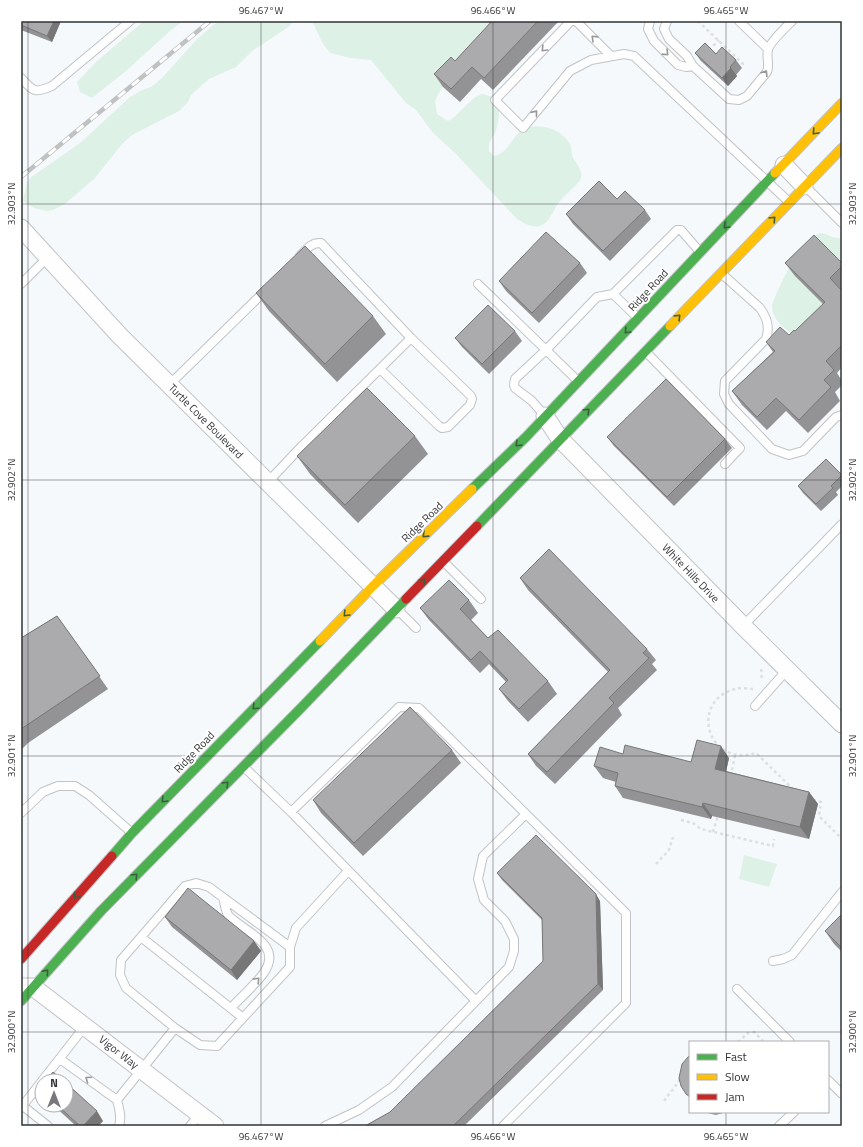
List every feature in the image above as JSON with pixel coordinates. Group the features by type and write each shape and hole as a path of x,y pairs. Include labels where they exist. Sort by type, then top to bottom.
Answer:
{"main road":[{"name":"Ridge Road","path":"21,959 132,833 373,586 546,416 842,103"},
{"path":"21,1001 27,987 71,944 160,849 328,682 396,609 720,272 842,148"}],"street":[{"path":"784,165 804,186"},
{"name":"Turtle Cove Boulevard","path":"21,228 120,336 168,385 396,609"},
{"name":"White Hills Drive","path":"546,416 560,439 743,626 842,724"},
{"name":"Vigor Way","path":"27,987 85,1026 141,1069 195,1120 215,1126"}],"lane":[{"path":"21,78 32,89 40,92 52,86 130,21"},
{"path":"571,21 495,100 523,128 570,70 591,60 624,54 634,56 789,202"},
{"path":"576,21 611,56"},
{"path":"650,21 648,29 654,41 678,65 686,68 693,66"},
{"path":"667,21 664,29 668,39 687,56 693,66 729,99 739,100 747,96 767,72 769,68 768,49 787,23"},
{"path":"739,21 768,49"},
{"path":"804,186 842,224"},
{"path":"546,416 532,401 515,388 515,379 546,350 597,297 613,294 677,230 681,230 700,253"},
{"path":"294,262 310,246 316,242 321,243 411,338 471,396 472,399 470,405 448,427 442,428 380,369"},
{"path":"21,284 48,257"},
{"path":"720,272 760,308 768,323 766,339 725,381 724,394 729,404 772,450 789,455 803,451 836,417 842,415"},
{"path":"168,385 272,283"},
{"path":"478,284 579,381"},
{"path":"613,294 638,319"},
{"path":"267,483 299,449 411,338"},
{"path":"645,351 740,448 725,464"},
{"path":"743,626 842,524"},
{"path":"443,561 480,599"},
{"path":"396,609 416,628"},
{"path":"755,706 787,670"},
{"path":"291,812 399,707 419,708 626,913 626,1003 503,1126"},
{"path":"244,766 476,1001"},
{"path":"21,813 43,792 58,786 75,786 89,794 132,833"},
{"path":"325,1126 359,1110 392,1087 509,967 514,952 514,939 505,921 484,900 478,879 483,856 526,814"},
{"path":"290,947 208,887 196,883 185,886 121,960 120,975 126,988 175,1028 200,1045 217,1046 290,967 290,947 296,928 348,871"},
{"path":"773,961 783,960 792,955 842,892"},
{"path":"223,898 227,914 264,942 269,954 268,964 263,973 231,1008"},
{"path":"141,937 243,1018"},
{"path":"737,989 789,1041"},
{"path":"49,1073 85,1026"},
{"path":"117,1100 175,1028"},
{"path":"60,1059 117,1100 120,1112 119,1126"},
{"path":"829,1081 842,1094"},
{"path":"34,1091 22,1107 48,1126"},
{"path":"779,1126 793,1113"}],"path":[{"path":"698,21 743,64 740,67"},
{"path":"758,685 761,681 761,669"},
{"path":"755,689 736,688 722,694 715,701 708,716 708,728 712,739 721,748 735,755 749,755 756,753 796,793"},
{"path":"729,782 735,755"},
{"path":"808,799 821,802 819,816 842,839"},
{"path":"714,832 718,812"},
{"path":"681,820 693,824 701,829 773,846 774,839"},
{"path":"656,864 670,850 673,837"},
{"path":"739,1041 748,1033 754,1032 764,1041"},
{"path":"664,1101 686,1073"}],"green space":[{"path":"144,21 183,21 126,71 92,98 80,92 77,82 97,61"},
{"path":"221,21 293,21 290,26 252,51 236,67 209,79 191,95 188,102 179,111 132,135 122,144 95,178 65,204 53,210 47,211 34,208 23,201 27,183 30,178 80,143 130,97 151,87 163,77 197,39 213,25"},
{"path":"312,21 500,21 441,89 435,101 437,114 448,121 479,95 483,94 496,98 499,106 499,118 489,147 489,151 494,156 505,150 515,136 524,129 535,126 546,127 561,134 569,143 573,158 581,173 580,180 560,201 546,223 540,226 534,226 519,221 454,152 433,133 416,110 406,103 371,60 350,58 330,53 322,42"},
{"path":"820,233 842,239 842,371 828,354 784,328 777,321 773,313 772,304 791,264 804,245"},
{"path":"744,855 777,864 769,887 739,879"}],"building":[{"path":"21,21 54,21 47,36 21,25"},
{"path":"492,21 538,21 484,78 472,67 451,89 434,74 451,57 455,61"},
{"path":"705,43 716,54 722,47 736,60 722,78 695,53"},
{"path":"599,181 617,199 625,191 645,210 603,251 566,214"},
{"path":"546,232 580,263 532,313 499,281"},
{"path":"814,235 842,263 842,266 830,278 842,291 842,345 826,361 834,370 824,380 831,387 799,420 776,398 757,417 732,391 775,351 766,342 780,327 789,335 825,302 785,263"},
{"path":"305,246 373,316 325,364 256,293"},
{"path":"488,305 515,331 482,364 455,338"},
{"path":"666,379 725,439 667,497 607,437"},
{"path":"367,388 415,436 345,505 297,456"},
{"path":"826,459 842,475 831,486 833,488 816,504 798,486"},
{"path":"549,549 647,649 643,653 649,658 609,698 614,703 547,772 528,754 610,670 520,578"},
{"path":"449,580 469,600 460,609 488,638 498,630 548,681 519,709 499,689 508,680 480,651 471,660 420,608"},
{"path":"57,616 100,676 21,729 21,638"},
{"path":"410,707 452,750 354,843 313,800"},
{"path":"697,740 721,746 715,769 809,792 800,827 703,803 702,807 615,786 618,773 594,766 600,747 623,754 625,745 691,762"},
{"path":"536,835 596,894 598,984 453,1126 365,1126 390,1112 543,961 542,918 497,873"},
{"path":"188,888 254,941 231,970 165,917"},
{"path":"842,914 842,948 825,931"},
{"path":"689,1056 689,1096 681,1086 679,1078 682,1064"},
{"path":"74,1090 97,1111 83,1126 80,1126 66,1113 74,1113"}],"railway":[{"path":"21,177 210,21"}],"traffic: fast":[{"path":"472,489 526,437 775,173"},
{"path":"477,526 670,326"},
{"path":"21,1001 101,911 406,599"},
{"path":"112,856 132,833 320,641"}],"traffic: slow":[{"path":"775,173 842,103"},
{"path":"670,326 842,148"},
{"path":"320,641 373,586 472,489"}],"traffic: jam":[{"path":"406,599 477,526"},
{"path":"21,959 112,856"}]}
